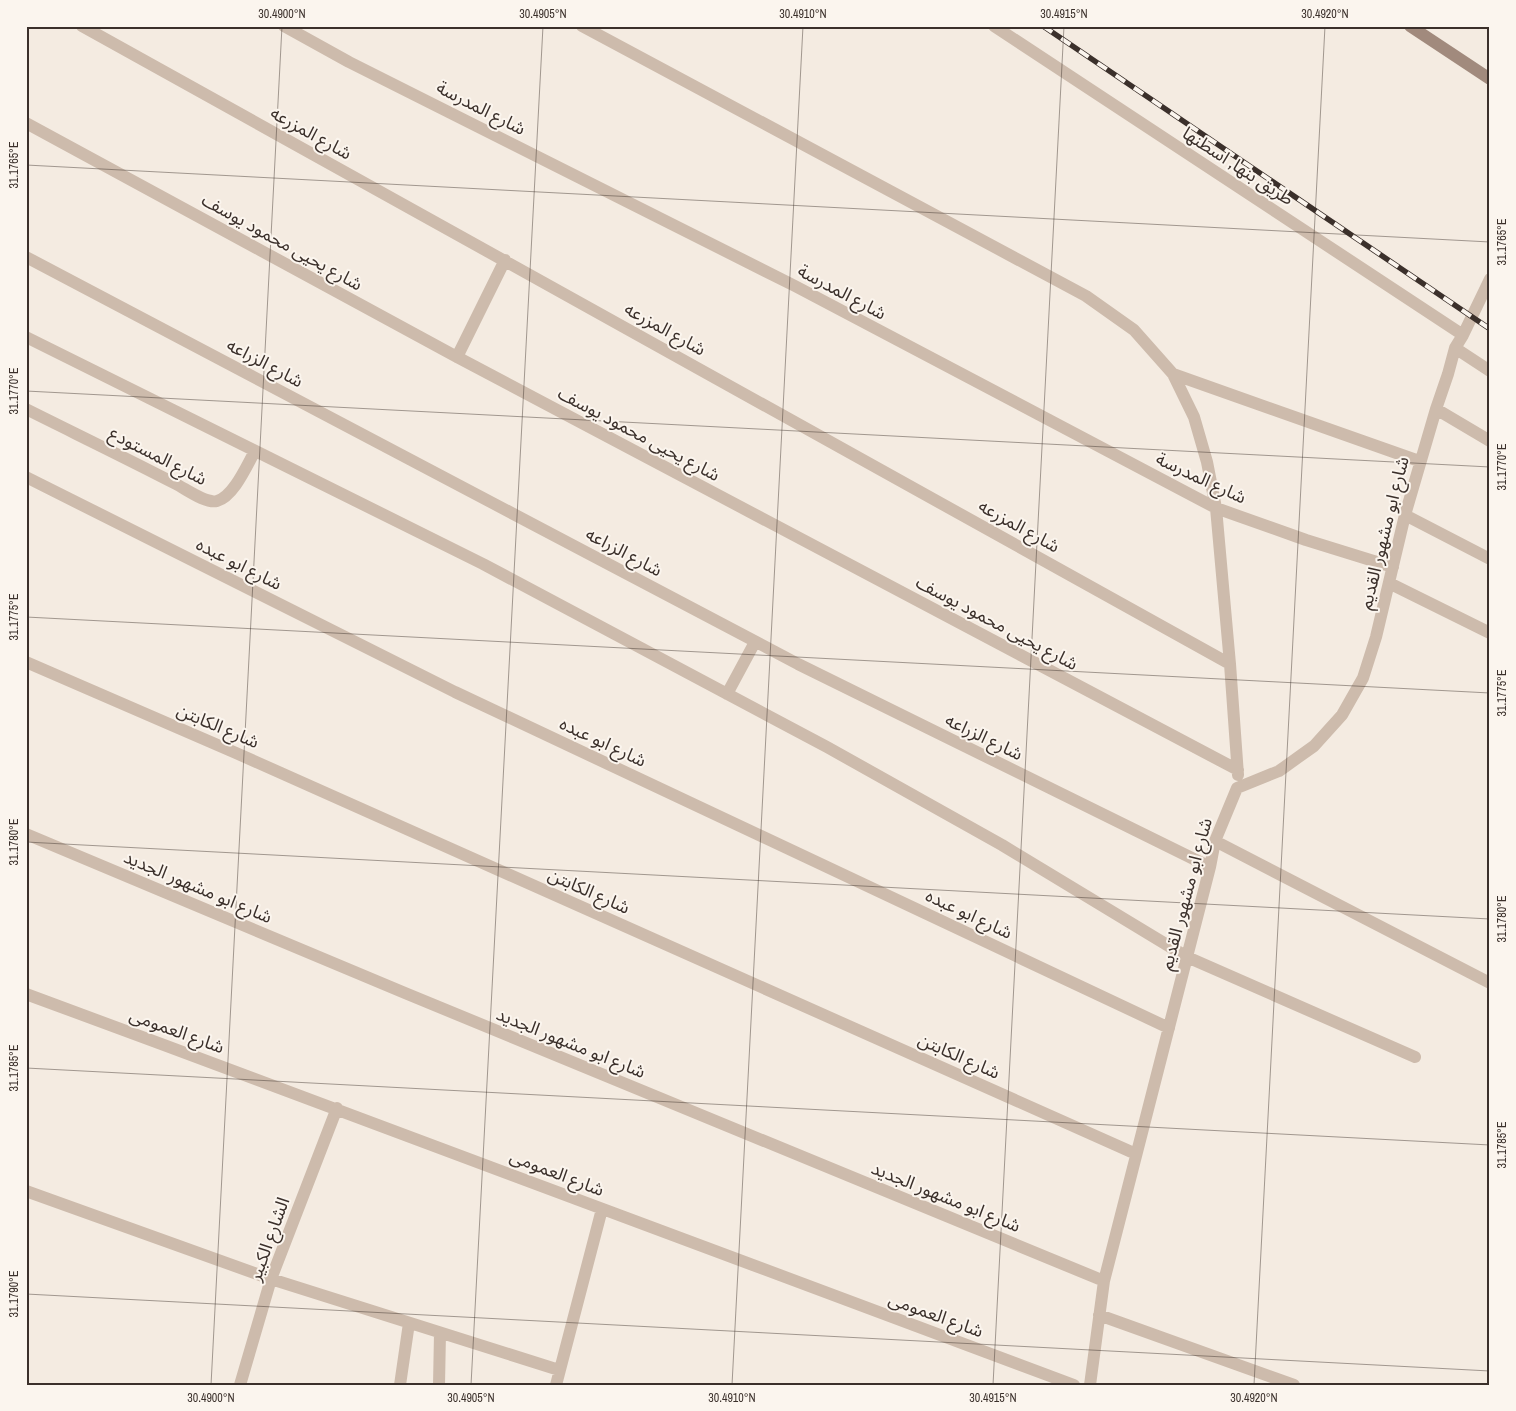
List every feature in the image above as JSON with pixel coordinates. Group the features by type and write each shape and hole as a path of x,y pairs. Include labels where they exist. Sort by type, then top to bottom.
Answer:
{"main road":[{"path":"1410,26 1490,79"}],"street":[{"name":"شارع المزرعه","path":"82,26 1230,664"},
{"name":"شارع المدرسة","path":"284,26 349,62 795,286 1216,508 1306,540 1392,567"},
{"path":"582,26 1086,296 1134,330 1173,374 1194,417 1207,462 1216,508 1238,770 1237,788"},
{"name":"طريق بنها, اسطنها","path":"994,26 1463,335"},
{"name":"شارع يحيى محمود يوسف","path":"26,123 458,357 1238,770"},
{"name":"شارع الزراعه","path":"26,257 798,664 1210,867"},
{"path":"458,357 505,260"},
{"name":"شارع ابو مشهور القديم","path":"1090,1385 1104,1281 1216,841 1237,788 1279,771 1314,746 1342,715 1363,678 1376,637 1419,462 1455,348 1490,279"},
{"path":"26,337 483,564 727,694 1002,845 1187,957 1415,1057"},
{"path":"1455,348 1490,371"},
{"path":"1173,374 1419,462"},
{"name":"شارع المستودع","path":"26,409 178,484 204,499 215,502 223,499 234,488 255,451"},
{"path":"1436,409 1490,441"},
{"name":"شارع ابو عبده","path":"26,478 455,692 1169,1028"},
{"path":"1405,515 1490,559"},
{"path":"1389,583 1490,633"},
{"path":"727,694 756,642"},
{"name":"شارع الكابتن","path":"26,662 246,757 1136,1154"},
{"name":"شارع ابو مشهور الجديد","path":"26,834 405,993 1104,1281"},
{"path":"1216,841 1490,983"},
{"name":"شارع العمومى","path":"26,994 337,1108 1074,1385"},
{"name":"الشارع الكبير","path":"240,1385 272,1279 337,1108"},
{"path":"26,1191 272,1279 559,1370"},
{"path":"556,1385 602,1209"},
{"path":"1099,1316 1294,1385"},
{"path":"400,1385 410,1323"},
{"path":"439,1385 440,1333"}],"railway":[{"path":"1043,26 1490,329"}]}
